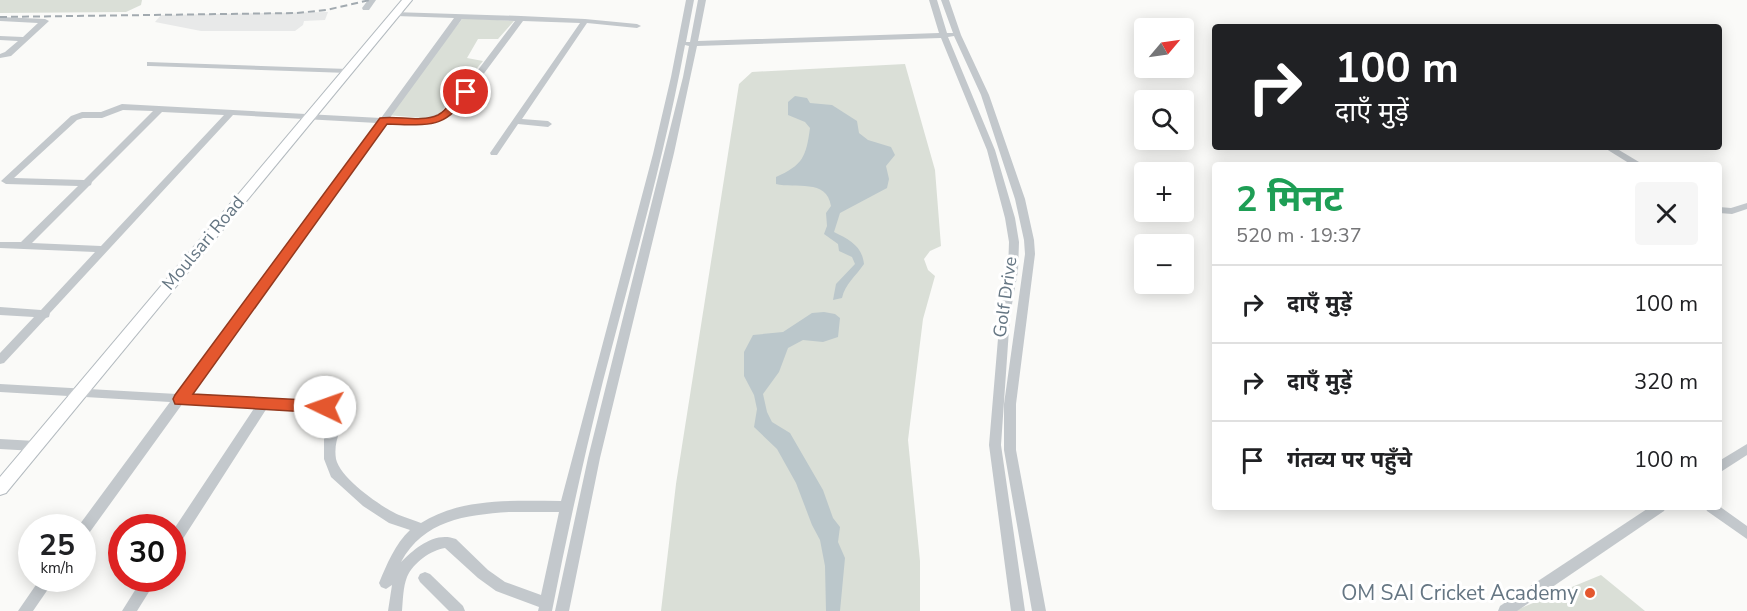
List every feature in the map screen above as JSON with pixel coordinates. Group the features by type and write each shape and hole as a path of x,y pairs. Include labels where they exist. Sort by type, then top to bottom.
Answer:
{"street":[{"path":"366,8 372,0"},
{"name":"Moulsari Road","path":"0,488 407,0"},
{"path":"562,611 575,537 597,440 652,230 675,105 690,0"},
{"path":"395,611 400,578 404,569 436,543 444,540 451,543 483,574 501,587 546,607 566,507 639,231 695,41 702,0"},
{"name":"Golf Drive","path":"933,0 943,33 991,150 1010,218 1014,242 1005,315 995,445 1018,611"},
{"name":"Golf Drive","path":"945,0 956,32 985,95 1024,216 1030,254 1010,404 1010,450 1039,611"},
{"path":"396,14 585,21 637,26"},
{"path":"95,514 460,16"},
{"path":"87,183 6,181 78,117 102,115 122,107 384,121 432,121 448,113 521,18"},
{"path":"0,20 44,20 45,22 2,56"},
{"path":"494,153 585,21"},
{"path":"683,41 956,32"},
{"path":"0,38 24,39"},
{"path":"150,64 348,71"},
{"path":"23,246 161,108"},
{"path":"0,360 232,112"},
{"path":"516,121 548,124"},
{"path":"1612,150 1634,162"},
{"path":"1722,210 1732,212 1747,206"},
{"path":"639,231 652,230"},
{"path":"0,245 102,249"},
{"path":"0,311 45,314"},
{"path":"1005,315 1020,316"},
{"path":"0,388 325,407"},
{"path":"186,523 264,403"},
{"path":"343,411 330,439 330,459 334,473 367,502 394,519 423,529"},
{"path":"0,444 35,446"},
{"path":"1722,466 1747,449"},
{"path":"386,584 401,550 416,532 440,519 494,507 566,507"},
{"path":"1505,611 1656,510"},
{"path":"1715,510 1747,533"},
{"path":"425,578 458,611"},
{"path":"24,611 38,592"},
{"path":"129,611 141,592"}],"shaded area":[{"path":"0,0 142,0 141,5 126,12 0,13"},
{"path":"328,12 325,20 304,21 303,25 295,31 201,31 155,22 161,15"},
{"path":"463,18 514,21 498,39 478,39 467,58 483,61 435,119 386,115"},
{"path":"905,64 935,170 941,246 930,251 924,259 928,270 935,276 923,319 908,440 920,561 920,611 661,611 676,484 739,84 752,72"},
{"path":"795,96 807,98 810,103 832,105 857,121 859,133 868,140 891,147 895,155 886,166 889,179 887,188 840,213 834,232 858,248 864,264 848,284 842,298 833,300 836,284 855,264 852,257 839,251 838,244 824,234 827,226 826,213 831,206 828,197 823,191 809,186 776,184 776,177 798,164 807,146 810,128 805,122 788,115 788,102"},
{"path":"812,313 835,314 840,318 838,337 823,342 803,340 788,348 779,372 763,394 772,422 790,433 823,490 833,518 840,527 838,542 845,558 840,611 826,611 825,566 820,540 796,483 777,449 754,427 757,409 754,395 744,376 744,352 753,335 783,332"},
{"name":"OM SAI Cricket Academy","path":"1601,575 1645,611 1514,611"}],"railway":[{"path":"0,17 297,13 326,10 370,0"}],"place":[{"name":"OM SAI Cricket Academy","path":"1590,593"}],"route":[{"path":"325,407 181,399 384,121 420,122 441,118 453,109 466,92"}]}
